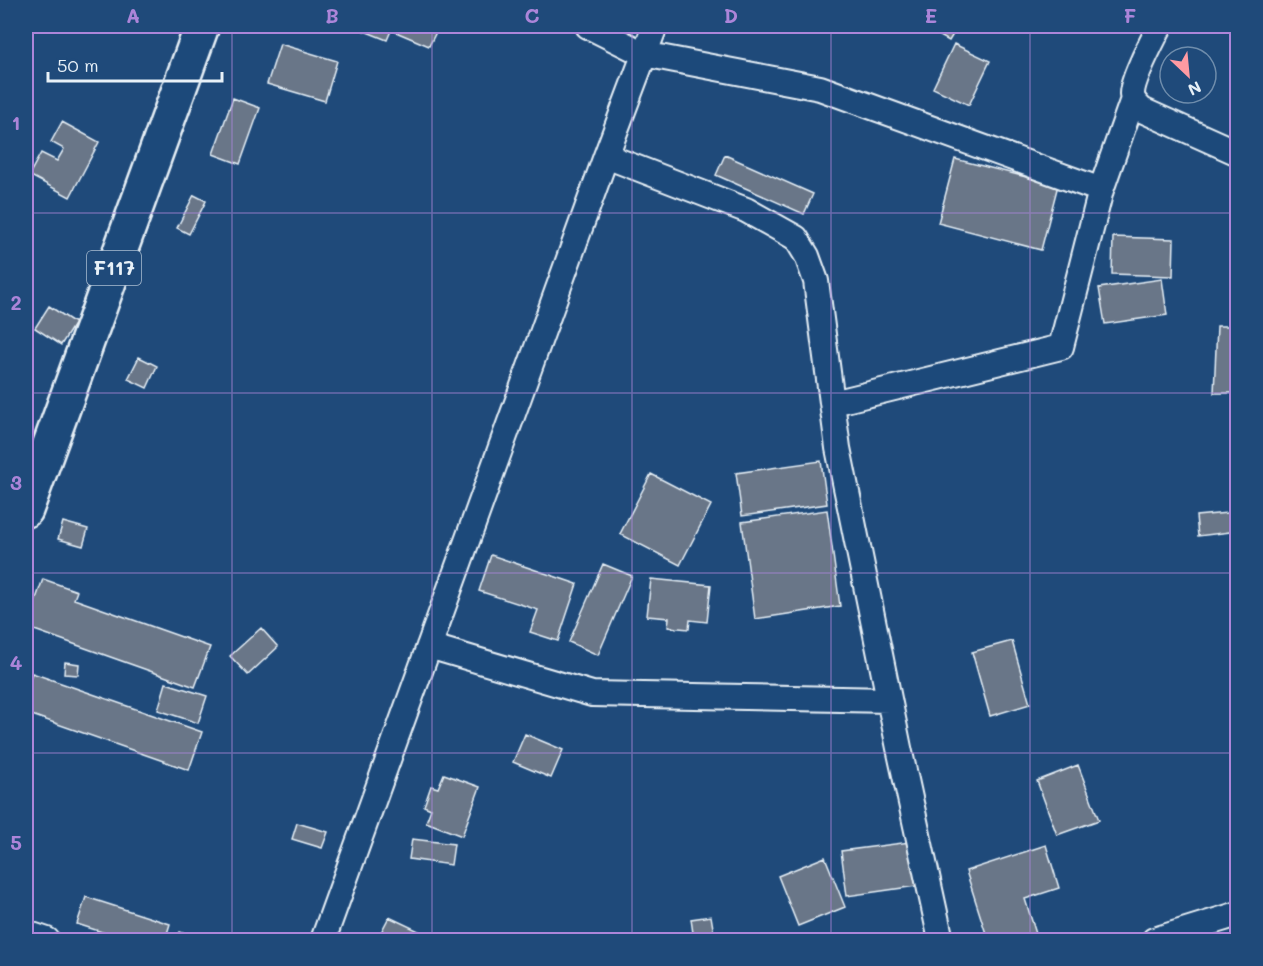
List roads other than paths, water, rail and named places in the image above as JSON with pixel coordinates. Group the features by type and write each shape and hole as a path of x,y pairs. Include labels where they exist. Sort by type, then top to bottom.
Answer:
{"main road":[{"name":"F117","path":"26,510 202,26"}],"street":[{"path":"588,26 644,54 820,88 1101,190"},
{"path":"323,940 655,26"},
{"path":"833,404 1061,346 1101,190 1133,99 1132,93 1141,64 1160,26"},
{"path":"1133,99 1142,110 1238,153"},
{"path":"606,156 746,210 796,238 807,256 816,281 838,448 941,940"},
{"path":"429,646 592,694 889,700"},
{"path":"1154,940 1184,936 1238,914"},
{"path":"26,933 47,940"}]}
